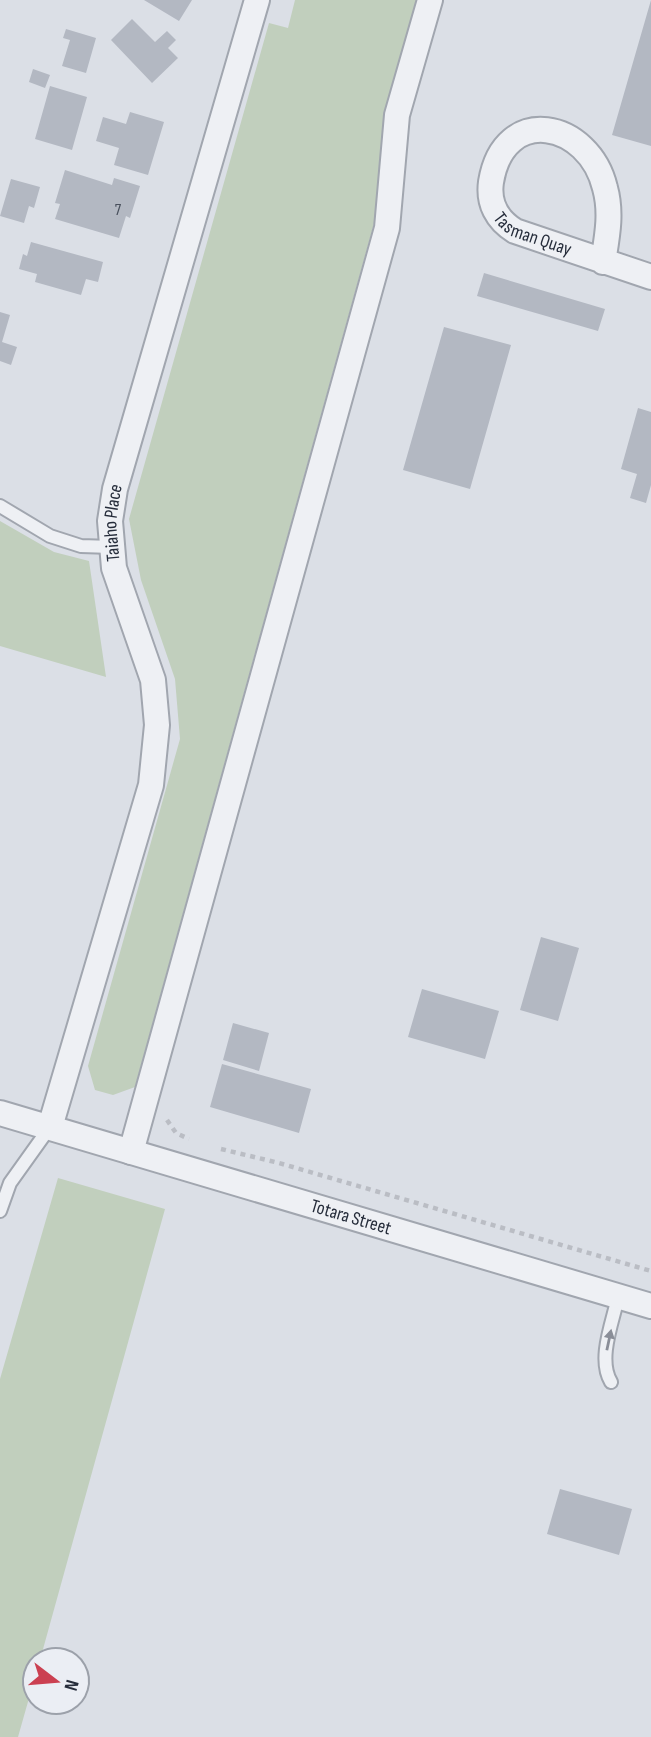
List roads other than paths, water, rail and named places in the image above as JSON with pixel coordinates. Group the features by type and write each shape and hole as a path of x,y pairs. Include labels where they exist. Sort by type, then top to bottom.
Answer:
{"street":[{"name":"Taiaho Place","path":"51,1128 151,785 157,725 153,680 114,568 110,521 115,489 257,0"},
{"path":"131,1152 387,228 397,115 430,0"},
{"name":"Tasman Quay","path":"603,262 610,217 605,186 593,161 574,139 556,131 536,129 519,135 496,161 492,176 489,194 502,223 515,231 603,262 651,276"},
{"name":"Totara Street","path":"0,1113 651,1306"}],"lane":[{"path":"0,506 50,536 81,546 112,547"},
{"path":"0,1211 10,1184 51,1128"},
{"path":"611,1382 606,1374 606,1355 618,1297"}]}
